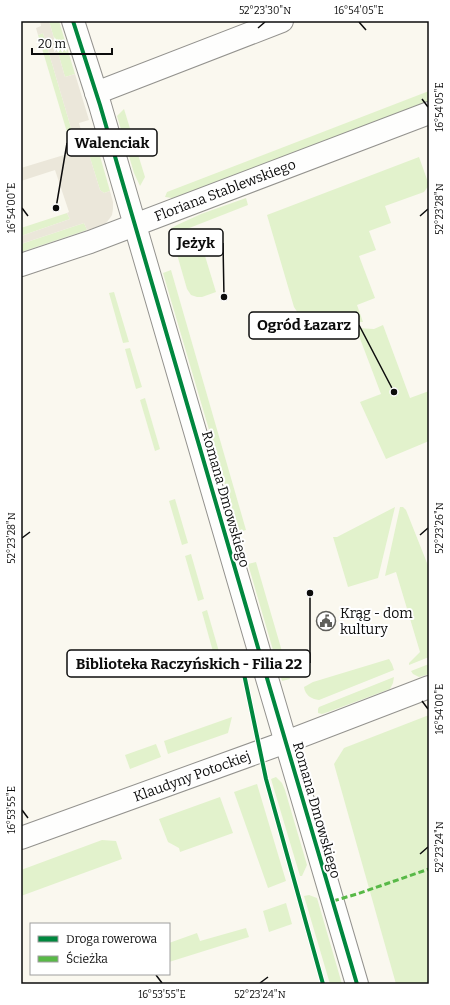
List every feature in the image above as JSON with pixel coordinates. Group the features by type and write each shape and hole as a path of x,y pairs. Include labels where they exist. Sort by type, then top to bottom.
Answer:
{"street":[{"name":"Romana Dmowskiego","path":"73,21 106,126 134,226 357,984"},
{"path":"96,93 282,21"},
{"name":"Floriana Stablewskiego","path":"21,265 134,226 429,113"},
{"name":"Klaudyny Potockiej","path":"21,838 286,742 429,687"}],"green space":[{"path":"49,21 59,21 75,74 65,77"},
{"path":"43,33 74,138 69,139 38,35"},
{"path":"429,91 429,101 182,196 172,198 165,197 167,192"},
{"path":"124,109 145,177 140,186 134,173 117,116"},
{"path":"87,148 98,149 110,191 104,193 100,190"},
{"path":"419,157 429,185 424,192 385,206 391,223 369,231 376,250 359,256 375,298 357,305 363,322 302,319 294,307 267,215"},
{"path":"246,198 248,205 174,234 172,228 177,225 201,214"},
{"path":"67,213 70,219 21,236 21,228"},
{"path":"84,223 87,230 21,252 21,244"},
{"path":"198,233 216,292 202,297 191,295 187,289 176,251 180,240"},
{"path":"171,270 246,530 239,532 163,273"},
{"path":"114,292 129,342 123,343 109,293"},
{"path":"383,325 410,398 429,391 429,441 386,459 360,402 381,394 356,328 374,329"},
{"path":"130,348 142,387 136,389 125,349"},
{"path":"145,398 160,449 155,451 140,400"},
{"path":"175,499 188,543 182,545 169,501"},
{"path":"395,507 378,578 348,587 333,537 337,537"},
{"path":"400,507 403,507 406,510 429,568 429,657 409,665 409,663 420,652 396,572 385,576"},
{"path":"191,554 204,599 198,601 185,556"},
{"path":"256,562 290,679 282,681 248,564"},
{"path":"207,610 226,676 220,677 202,612"},
{"path":"389,659 394,670 319,700 313,699 305,690 304,687 313,682"},
{"path":"429,664 429,674 419,677 411,671"},
{"path":"394,677 390,689 322,714 318,713 319,707"},
{"path":"429,715 429,984 396,984 334,764 344,748"},
{"path":"232,717 228,733 168,754 164,741"},
{"path":"156,744 161,757 130,769 125,755"},
{"path":"276,777 282,783 285,790 307,865 302,876 300,876 271,779"},
{"path":"257,784 286,881 268,888 234,792"},
{"path":"220,797 233,833 180,852 179,848 168,842 159,819"},
{"path":"102,840 116,841 122,859 21,896 21,870"},
{"path":"309,895 317,898 342,984 330,984 304,896"},
{"path":"286,903 292,924 269,932 263,911"},
{"path":"246,928 249,937 170,962 170,943 197,933 200,941"}],"shaded area":[{"path":"40,21 49,21 65,77 75,74 89,120 79,123 82,134 74,138 43,33 38,35 36,28 41,26"},
{"path":"87,148 100,190 104,193 110,191 113,209 110,218 104,225 87,230 84,223 21,244 21,236 70,219 55,170 21,181 21,168"}],"marked path":[{"path":"333,901 429,869"}],"cycle path":[{"path":"73,21 100,105 357,984"},
{"path":"259,651 244,674 266,779 323,984"}],"place":[{"name":"Walenciak","path":"56,208"},
{"name":"Jeżyk","path":"224,297"},
{"name":"Ogród Łazarz","path":"394,392"},
{"name":"Biblioteka Raczyńskich - Filia 22","path":"310,593"},
{"name":"Krąg - dom kultury","path":"326,621"}]}
